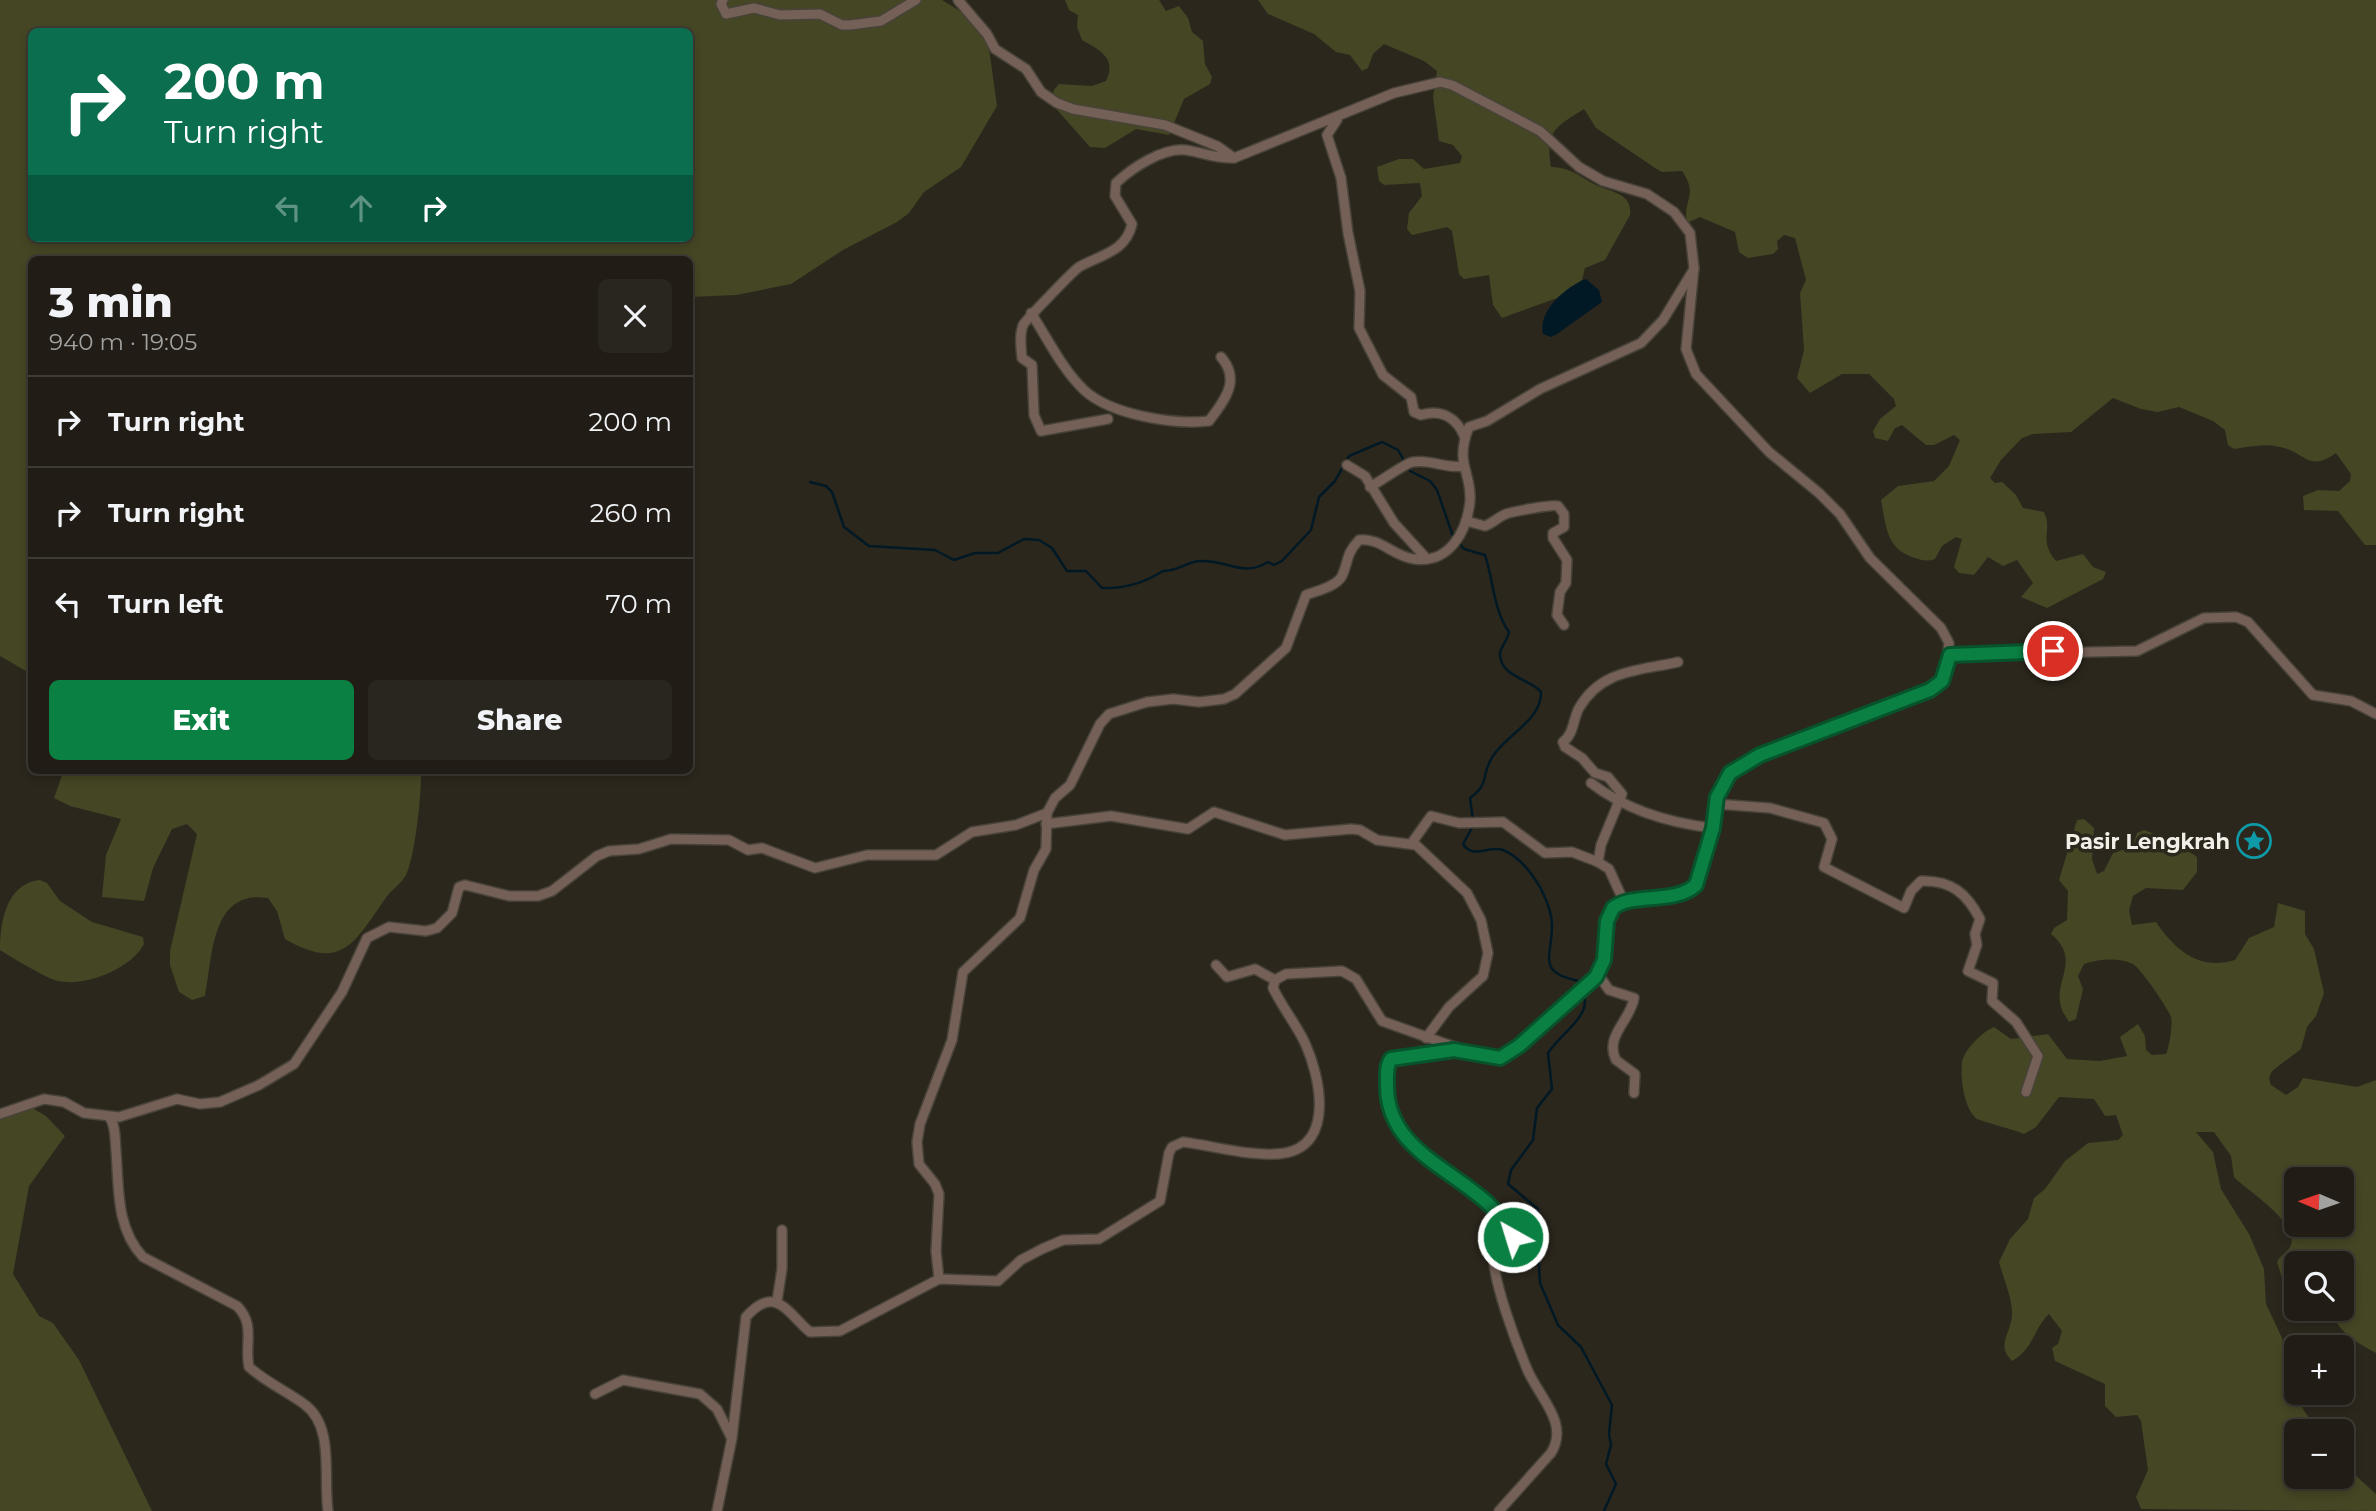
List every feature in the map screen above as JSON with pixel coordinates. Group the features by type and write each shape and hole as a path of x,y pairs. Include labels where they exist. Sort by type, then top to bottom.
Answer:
{"street":[{"path":"723,0 721,4 726,14 754,8 780,15 820,14 842,25 850,25 881,21 916,0"},
{"path":"958,0 987,34 995,49 1026,69 1041,92 1057,103 1073,109 1165,125 1217,146 1234,158"},
{"path":"717,1511 732,1438 746,1317 755,1307 777,1301 786,1306 810,1332 840,1331 939,1279 998,1282 1021,1260 1063,1240 1099,1239 1160,1200 1169,1153 1172,1147 1183,1142 1286,1153 1314,1136 1318,1100 1314,1064 1289,1012 1273,988 1275,980 1286,974 1342,971 1356,979 1382,1021 1466,1051 1492,1058 1503,1057 1519,1046 1598,974 1606,951 1610,912 1624,902 1647,901 1693,888 1702,870 1723,782 1736,769 1760,755 1930,690 1942,681 1950,655 1949,643 1941,628 1870,558 1840,514 1769,452 1696,374 1686,349 1694,268 1690,233 1660,201 1603,181 1578,167 1540,131 1452,85 1440,82 1394,93 1234,158 1218,159 1175,149 1127,173 1116,183 1114,192 1130,220 1128,235 1111,253 1068,275 1052,297 1031,313 1024,324 1020,339 1022,358 1032,365 1034,415 1041,431 1108,419"},
{"path":"1347,112 1332,124 1328,140 1341,178 1348,233 1360,291 1359,328 1383,375 1411,397 1414,412 1421,415 1433,410 1442,413 1457,424 1465,438"},
{"path":"1312,128 1328,140"},
{"path":"939,1279 936,1251 939,1194 935,1184 919,1164 917,1142 920,1124 952,1040 962,972 1020,918 1034,870 1046,849 1047,813 1055,798 1070,785 1100,724 1109,714 1147,702 1224,699 1270,664 1293,634 1306,595 1335,583 1342,576 1350,550 1359,540 1369,539 1412,559 1426,558 1451,549 1466,521 1470,498 1463,466 1465,438 1469,427 1487,421 1587,365 1641,343 1663,320 1694,268"},
{"path":"1031,313 1061,361 1085,391 1121,410 1143,416 1209,421 1230,390 1232,379 1228,364 1221,357"},
{"path":"1370,487 1410,462 1463,466"},
{"path":"1347,466 1365,476 1397,527 1426,558"},
{"path":"1466,521 1485,526 1509,513 1522,513 1551,504 1558,506 1564,514 1564,527 1553,533 1553,538 1567,561 1566,583 1560,592 1557,615 1564,625"},
{"path":"1950,655 2137,651 2204,618 2236,617 2248,622 2313,695 2351,702 2376,714"},
{"path":"1598,862 1601,845 1622,794 1610,779 1595,773 1563,743 1570,734 1576,714 1587,696 1604,681 1626,670 1678,662"},
{"path":"1591,783 1615,801 1669,821 1713,828"},
{"path":"1716,804 1770,807 1824,823 1832,839 1824,867 1904,908 1911,891 1921,881 1936,881 1964,892 1980,919 1976,926 1977,945 1968,971 1993,983 1992,1002 2016,1022 2038,1056 2026,1092"},
{"path":"1046,824 1111,816 1188,829 1214,812 1285,835 1351,829 1377,839 1411,844 1424,852 1473,900 1481,920 1488,953 1483,976 1449,1007 1426,1038"},
{"path":"0,1114 44,1098 110,1118 134,1114 177,1099 200,1104 220,1102 281,1073 294,1064 331,1010 367,937 389,928 426,931 437,928 453,912 459,887 524,898 538,896 552,891 597,856 609,851 624,852 671,839 729,841 748,850 762,848 815,868 867,855 936,855 972,832 1016,825 1047,813"},
{"path":"1411,844 1431,816 1459,822 1496,820 1545,853 1572,852 1598,862 1609,870 1624,902"},
{"path":"1216,965 1227,977 1255,969 1275,980"},
{"path":"1598,974 1603,986 1613,993 1628,994 1634,998 1616,1033 1613,1049 1616,1060 1635,1074 1634,1093"},
{"path":"1466,1051 1404,1055 1391,1059 1387,1066 1387,1102 1395,1123 1408,1140 1481,1200 1508,1227 1513,1237 1512,1243 1494,1254 1495,1276 1528,1370 1554,1415 1558,1431 1557,1445 1551,1454 1499,1511"},
{"path":"110,1118 114,1133 121,1222 133,1246 143,1256 237,1306 246,1315 249,1328 249,1367 307,1406 321,1422 325,1436 324,1480 328,1511"},
{"path":"777,1301 782,1269 782,1230"},
{"path":"595,1394 622,1380 700,1394 717,1409 732,1438"}],"green space":[{"path":"0,0 942,0 976,21 987,34 997,106 961,167 924,192 909,213 897,222 843,250 791,284 736,295 693,297 693,256 28,256 28,672 0,656"},
{"path":"1065,0 1159,0 1166,11 1179,6 1188,18 1192,32 1203,41 1205,64 1212,77 1210,84 1184,99 1169,135 1136,129 1105,148 1090,147 1051,103 1054,90 1059,84 1092,86 1106,81 1109,73 1108,60 1104,55 1082,40 1077,27 1078,15 1069,10"},
{"path":"1258,0 2376,0 2376,545 2365,545 2338,511 2304,510 2303,496 2318,490 2339,491 2350,481 2351,474 2336,453 2327,459 2313,461 2274,446 2234,449 2228,445 2225,430 2213,421 2179,407 2158,412 2141,409 2113,398 2071,432 2033,434 2022,438 2001,460 1990,478 1995,483 2002,482 2016,495 2023,508 2044,512 2048,547 2056,561 2083,554 2093,567 2106,572 2103,579 2047,608 2021,597 2033,583 2017,560 2003,566 1988,557 1974,575 1959,573 1954,567 1962,539 1956,537 1942,546 1935,559 1924,560 1903,553 1892,542 1881,500 1898,486 1934,481 1949,466 1960,440 1954,435 1934,445 1926,445 1902,425 1895,428 1888,441 1875,438 1873,431 1880,419 1896,406 1894,399 1869,374 1842,374 1810,393 1797,378 1804,350 1800,293 1806,280 1795,238 1784,235 1777,241 1778,249 1773,254 1748,258 1739,252 1735,232 1700,217 1687,223 1686,209 1690,192 1682,171 1662,172 1655,168 1596,128 1584,109 1554,132 1550,146 1551,167 1569,171 1619,194 1628,202 1630,215 1605,260 1585,268 1582,280 1557,298 1502,318 1493,305 1489,275 1464,279 1459,274 1452,231 1447,227 1412,235 1407,229 1409,213 1422,196 1420,183 1384,185 1379,181 1377,167 1399,159 1413,159 1424,169 1460,163 1462,156 1453,145 1439,141 1433,97 1437,71 1424,61 1384,44 1373,54 1368,68 1362,71 1350,55 1336,52 1314,34 1268,14"},
{"path":"63,774 421,774 417,824 406,875 355,940 334,952 320,953 304,949 285,939 277,911 268,898 249,898 235,904 225,915 213,946 205,996 192,1000 179,992 170,965 170,951 197,834 187,824 172,829 153,868 144,901 102,897 106,855 121,819 70,806 54,798"},
{"path":"2084,819 2094,828 2092,859 2097,874 2104,871 2113,853 2129,849 2137,833 2144,830 2172,840 2197,857 2197,872 2183,890 2146,888 2133,896 2129,910 2132,925 2156,922 2171,941 2189,956 2210,963 2235,960 2249,938 2274,927 2278,903 2305,911 2305,934 2314,949 2324,993 2316,1016 2307,1027 2301,1049 2272,1071 2269,1078 2271,1085 2286,1095 2298,1087 2303,1078 2357,1087 2376,1080 2376,1353 2354,1340 2354,1335 2347,1335 2336,1321 2354,1321 2354,1251 2286,1251 2291,1245 2291,1237 2354,1237 2354,1167 2284,1167 2284,1222 2234,1177 2231,1156 2214,1132 2196,1132 2213,1152 2221,1189 2249,1234 2264,1269 2266,1304 2282,1338 2284,1349 2284,1405 2301,1405 2310,1419 2284,1419 2284,1489 2354,1489 2354,1474 2376,1494 2376,1511 2141,1509 2136,1497 2148,1470 2141,1421 2137,1415 2116,1417 2105,1406 2105,1384 2055,1361 2052,1348 2058,1344 2062,1331 2049,1314 2025,1351 2012,1361 2007,1355 2004,1345 2012,1309 1999,1262 2010,1239 2028,1219 2034,1198 2045,1189 2065,1161 2088,1143 2118,1140 2123,1135 2116,1115 2105,1116 2094,1099 2059,1097 2036,1127 2024,1134 1977,1119 1969,1108 1964,1093 1963,1057 1985,1032 1994,1027 2011,1039 2048,1034 2067,1059 2100,1061 2127,1056 2120,1037 2138,1024 2145,1036 2146,1050 2152,1055 2166,1054 2170,1036 2171,1017 2160,997 2133,964 2121,960 2084,964 2078,976 2083,989 2076,1019 2069,1022 2062,1011 2060,997 2065,953 2051,934 2054,928 2067,920 2068,891 2059,880 2077,820"},
{"path":"40,880 47,883 60,901 92,922 143,937 144,944 138,953 106,974 94,979 69,982 46,976 0,950 1,928 12,896 19,888"},
{"path":"32,1108 46,1116 65,1136 29,1186 13,1274 39,1316 53,1323 79,1360 152,1511 0,1511 0,1120"},
{"path":"2284,1253 2284,1282 2277,1262"}],"water":[{"path":"1586,279 1599,290 1602,302 1557,334 1551,337 1543,334 1542,325 1555,300 1570,287"}],"waterway":[{"path":"810,482 826,486 832,492 844,527 869,546 935,550 954,560 975,553 998,553 1024,539 1039,540 1052,548 1067,571 1086,571 1102,588 1110,588 1134,584 1163,571 1199,561 1242,568 1268,562 1274,565 1282,561 1311,530 1319,497 1335,481 1349,456 1382,442 1398,450 1410,471 1430,481 1437,490 1454,539"},
{"path":"1459,543 1464,549 1485,555 1497,605 1509,632 1500,653 1501,661 1510,672 1541,692 1536,711 1499,748 1489,763 1481,788 1470,798 1473,820"},
{"path":"1473,826 1463,844 1467,849 1476,852 1503,850 1520,861 1534,877 1551,916 1549,962 1557,973 1579,981 1584,993 1582,1012 1548,1053 1552,1089 1537,1108 1533,1140 1511,1170 1508,1184 1538,1209 1537,1220 1530,1229 1538,1250 1540,1283 1558,1325 1581,1347 1612,1405 1609,1434 1611,1445 1606,1464 1616,1484 1604,1511"}],"place":[{"name":"Pasir Lengkrah","path":"2254,841"}],"route":[{"path":"1513,1237 1508,1227 1481,1200 1402,1134 1389,1112 1387,1102 1389,1061 1404,1055 1454,1050 1500,1058 1519,1046 1601,970 1606,951 1607,921 1617,904 1647,901 1689,891 1696,885 1723,782 1730,773 1749,761 1930,690 1942,681 1950,655 2053,651"}]}
